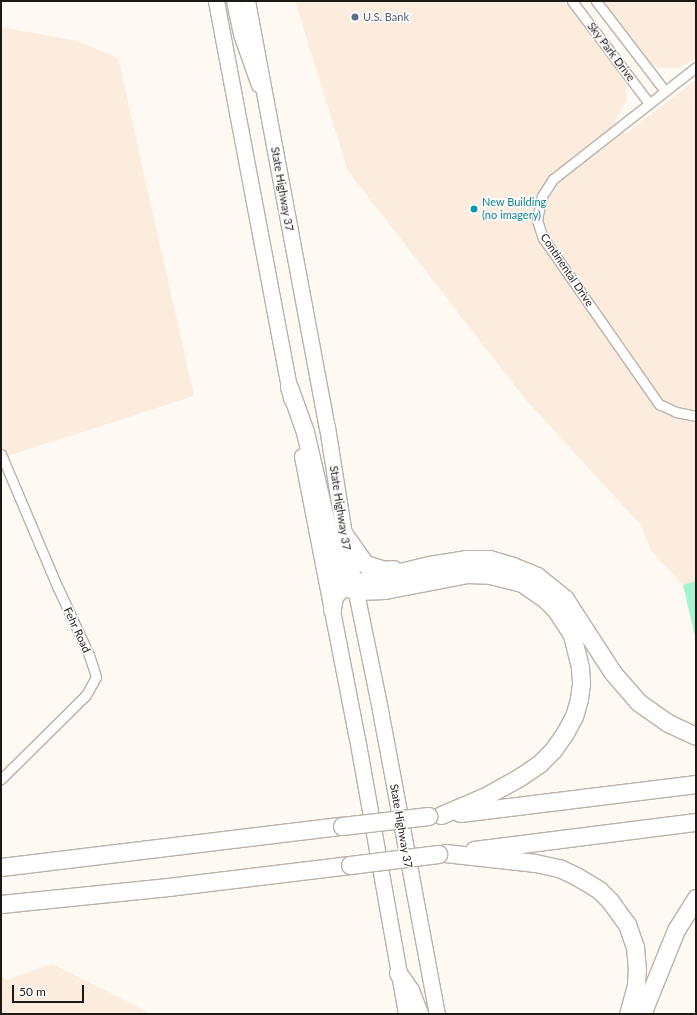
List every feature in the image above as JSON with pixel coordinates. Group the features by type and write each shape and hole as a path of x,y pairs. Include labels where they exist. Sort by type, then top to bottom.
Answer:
{"highway":[{"path":"289,386 305,432 340,580 351,587 385,590 467,574 490,575 522,583 546,600 556,610 572,635 580,668 581,684 579,699 574,716 565,733 553,750 539,764 488,795 434,816"},
{"path":"344,534 359,558 365,564 374,568 385,570 466,559 489,559 519,568 543,580 570,604 613,673 634,698 656,716 696,736"},
{"path":"332,610 334,596 351,587 429,565"},
{"path":"1,867 696,784"},
{"path":"1,904 168,887 696,822"},
{"path":"442,854 535,863 558,868 576,876 599,890 610,901 627,924 635,947 637,969 636,985 628,1014"},
{"path":"642,1014 676,930 696,898"},
{"path":"398,973 410,990 419,1014"}],"main road":[{"name":"State Highway 37","path":"246,1 326,420 351,587 380,710 437,1014"},
{"path":"216,2 332,610 406,1014"}],"street":[{"path":"233,1 244,47 268,113"},
{"name":"Sky Park Drive","path":"572,1 649,103"},
{"name":"Sky Park Drive","path":"596,1 665,91"},
{"name":"Continental Drive","path":"696,67 553,179 542,196 537,220 543,238 659,404 676,412 696,416"},
{"name":"Fehr Road","path":"1,454 58,588 89,655 96,677 86,695 1,779"}],"shaded area":[{"path":"295,1 565,1 618,70 626,86 626,101 615,121 625,134 696,80 696,581 683,585 651,551 641,525 526,400 348,171"},
{"path":"602,1 696,1 696,58 679,68 658,68 650,64"},
{"path":"1,27 77,41 118,58 194,396 1,458"},
{"path":"52,964 151,1014 1,1014 1,974 6,980"}],"green space":[{"path":"696,581 696,641 683,585"}],"place":[{"name":"U.S. Bank","path":"355,17"},
{"name":"New Building (no imagery)","path":"474,209"}]}
